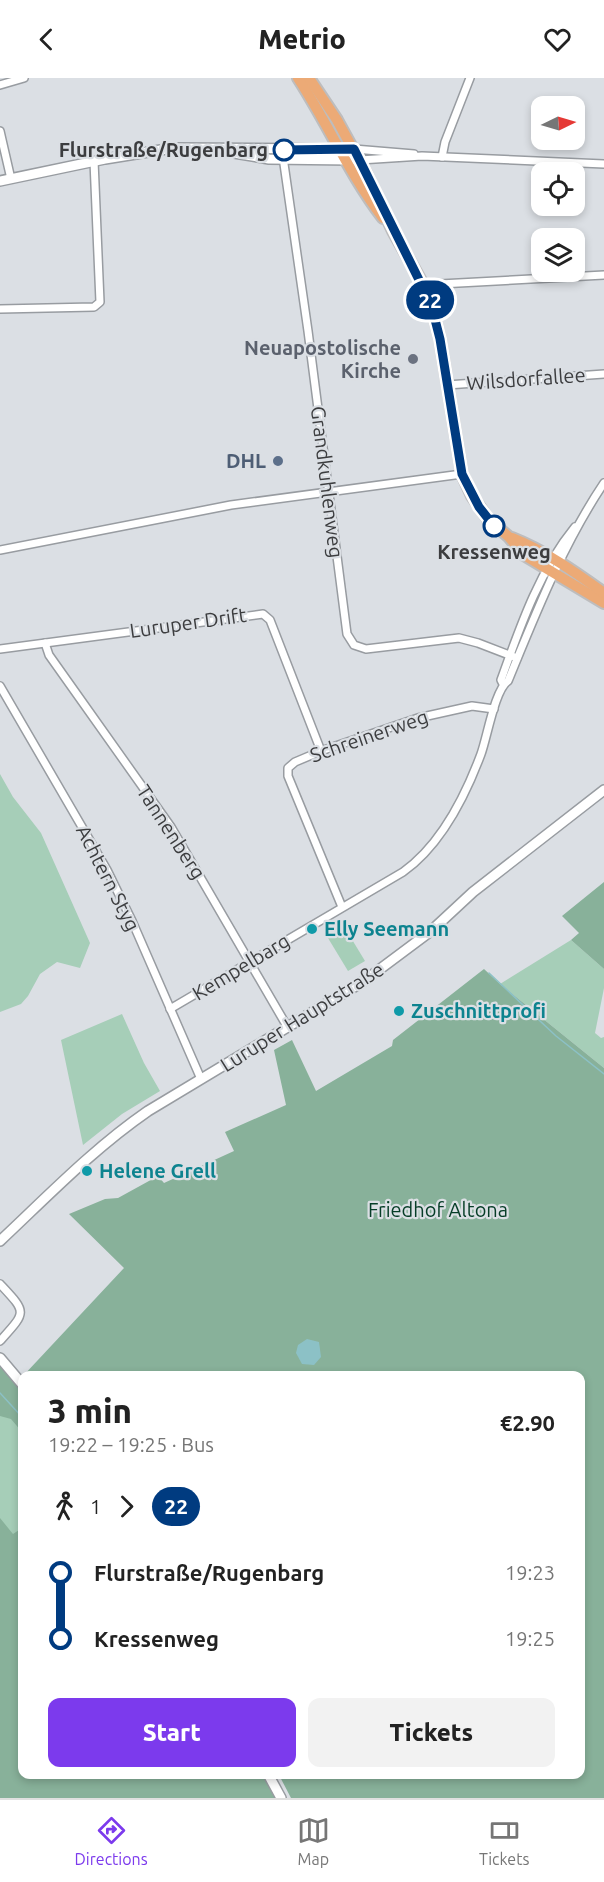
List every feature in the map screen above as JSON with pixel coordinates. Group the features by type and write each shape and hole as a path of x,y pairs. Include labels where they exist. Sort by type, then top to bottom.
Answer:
{"main road":[{"path":"298,78 366,195 393,231"},
{"path":"309,78 354,149 393,231 425,288 436,320 462,474 472,496 488,519 509,537 528,544 553,566 604,603"},
{"path":"322,149 329,140 330,130"},
{"path":"0,181 161,149 211,148 250,157 322,149 354,149"},
{"path":"283,154 360,160"},
{"path":"553,566 604,593"},
{"name":"Luruper Hauptstraße","path":"0,1241 96,1149 148,1111 364,981 418,941 472,892 604,790"},
{"path":"0,1358 18,1379"},
{"path":"271,1779 281,1798"}],"street":[{"path":"0,85 24,78"},
{"path":"442,157 445,142 470,78"},
{"path":"0,131 10,179"},
{"path":"354,149 398,151 422,156"},
{"name":"Grandkuhlenweg","path":"283,154 308,331 345,628 350,640 354,645 372,649 459,638 514,656"},
{"path":"360,160 422,156 604,164"},
{"path":"0,309 94,307 100,302 94,161"},
{"path":"425,288 440,284 604,275"},
{"name":"Wilsdorfallee","path":"447,385 604,374"},
{"path":"0,550 231,505 462,474"},
{"name":"Kempelbarg","path":"170,1009 412,865 438,837 475,769 503,684 507,681 514,656 553,566 604,483"},
{"name":"Luruper Drift","path":"0,649 263,614 270,620 321,751"},
{"name":"Tannenberg","path":"45,643 49,655 171,827 288,1028"},
{"name":"Achtern Styg","path":"0,686 102,861 132,921 201,1079"},
{"name":"Schreinerweg","path":"342,907 287,772 290,765 321,751 438,712 472,706 494,709"},
{"path":"0,1284 17,1302 21,1311 19,1320 0,1341"}],"green space":[{"path":"0,774 13,797 41,833 90,943 80,968 57,962 40,974 21,1004 0,1012"},
{"path":"604,882 604,969 571,940 579,933 562,916"},
{"path":"345,928 365,961 348,971 328,938"},
{"path":"571,940 604,969 604,988 595,1033 601,1038 604,1037 604,1068 500,984"},
{"name":"Friedhof Altona","path":"484,969 604,1068 604,1798 291,1798 281,1779 585,1779 585,1371 28,1371 124,1268 69,1214 105,1199 118,1198 158,1176 164,1183 234,1151 225,1132 286,1105 274,1050 292,1040 316,1091 392,1046 393,1040"},
{"path":"122,1014 144,1063 160,1091 122,1114 83,1145 61,1040"},
{"path":"0,1365 18,1387 18,1779 265,1779 276,1798 0,1798"},
{"path":"0,1366 18,1387 18,1427 11,1419 0,1416"},
{"path":"0,1518 13,1534 18,1531 18,1779 265,1779 276,1798 0,1798"}],"water":[{"path":"307,1339 319,1342 321,1357 314,1365 302,1364 296,1353 298,1345"}],"waterway":[{"path":"489,973 556,1036 604,1074"},
{"path":"0,1393 18,1413"}],"bus line":[{"name":"22","path":"284,150 354,149 431,304 440,339 462,474 479,507 494,526"}],"place":[{"name":"Flurstraße/Rugenbarg","path":"284,150"},
{"name":"Neuapostolische Kirche","path":"413,359"},
{"name":"DHL","path":"278,461"},
{"name":"Kressenweg","path":"494,526"},
{"name":"Elly Seemann","path":"312,929"},
{"name":"Zuschnittprofi","path":"399,1011"},
{"name":"Helene Grell","path":"87,1171"}]}
